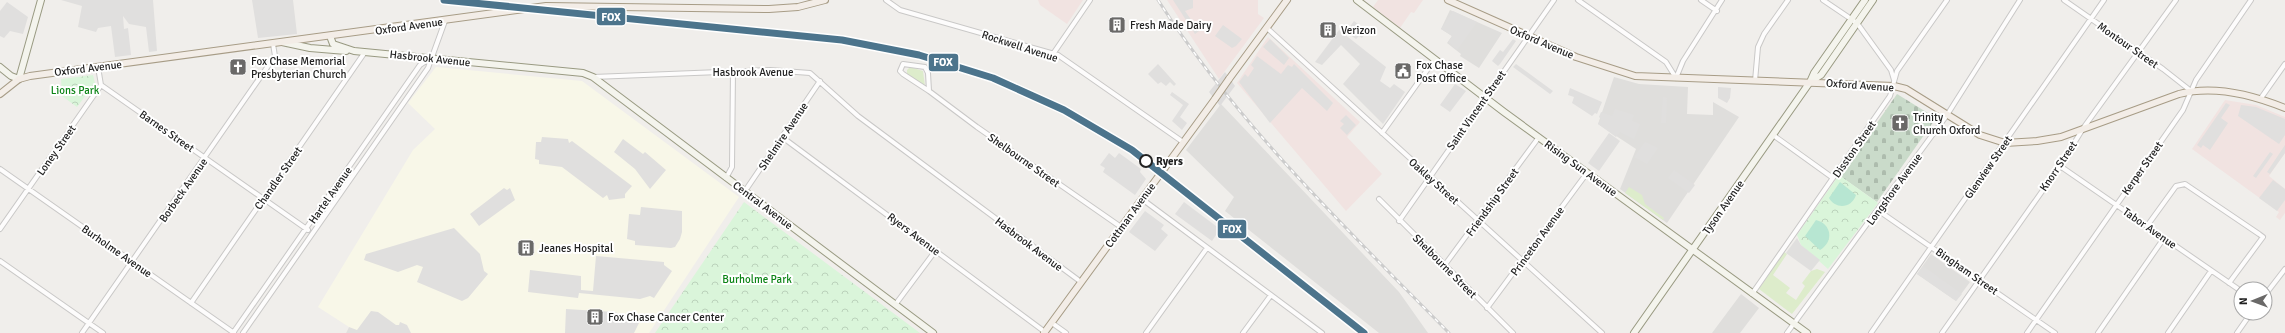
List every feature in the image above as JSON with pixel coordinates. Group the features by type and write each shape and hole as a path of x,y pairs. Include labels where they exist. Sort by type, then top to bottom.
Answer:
{"main road":[{"path":"0,67 11,76 19,79 40,0"},
{"name":"Oxford Avenue","path":"0,94 19,79 546,6 769,9 798,6 825,0"},
{"name":"Cottman Avenue","path":"1044,333 1287,0"},
{"name":"Rising Sun Avenue","path":"1357,0 1485,98 1807,333"},
{"name":"Oxford Avenue","path":"1448,0 1576,57 1635,76 1894,86 1906,89 1988,139 2004,143 2049,140 2191,91 2206,90 2261,98 2285,108"},
{"name":"Tyson Avenue","path":"1634,333 1810,82 1814,73 1865,0"},
{"name":"Tyson Avenue","path":"1810,82 1821,75 1873,0"},
{"name":"Hasbrook Avenue","path":"330,36 334,45 354,51"},
{"name":"Hasbrook Avenue","path":"282,42 337,51 354,51 583,73 593,77"},
{"name":"Central Avenue","path":"593,77 934,333"}],"street":[{"name":"Rockwell Avenue","path":"886,0 900,10 1053,54 1183,142"},
{"path":"1053,54 1090,0"},
{"name":"Saint Vincent Street","path":"1400,221 1429,177 1554,0"},
{"path":"1578,0 1666,62 1676,78"},
{"path":"1701,0 1717,11"},
{"path":"1676,78 1683,61 1717,11 1722,0"},
{"path":"1755,81 1758,47 1764,34 1788,0"},
{"path":"1823,0 1857,23 1894,75 1894,86"},
{"name":"Disston Street","path":"1752,294 1882,109 1894,86 1897,71 1946,0"},
{"name":"Longshore Avenue","path":"1787,333 1879,211 1947,115 2020,0"},
{"name":"Montour Street","path":"2064,0 2139,52 2191,91"},
{"name":"Glenview Street","path":"1871,333 2104,0"},
{"name":"Knorr Street","path":"1942,333 2060,166 2084,127 2176,0"},
{"name":"Kerper Street","path":"2027,333 2183,110 2188,102 2191,91 2251,0"},
{"name":"Hartel Avenue","path":"243,333 312,232 428,68 429,59 440,37 445,21"},
{"name":"Oakley Street","path":"1266,28 1602,333"},
{"name":"Borbeck Avenue","path":"82,333 133,262 275,56 273,44"},
{"name":"Chandler Street","path":"191,303 365,52"},
{"name":"Hartel Avenue","path":"233,333 420,65 429,59"},
{"path":"1382,133 1435,59"},
{"name":"Shelbourne Street","path":"929,91 928,73 925,67 903,64 900,71 902,74 929,91 976,127 1121,227"},
{"path":"2261,98 2285,64"},
{"path":"98,67 101,85"},
{"path":"726,178 732,167 733,71"},
{"name":"Hasbrook Avenue","path":"593,77 733,71 797,71 810,73 858,116 1081,282"},
{"name":"Shelmire Avenue","path":"746,191 820,81"},
{"name":"Barnes Street","path":"101,85 312,232"},
{"name":"Loney Street","path":"0,229 101,85"},
{"path":"1773,135 1834,178"},
{"name":"Ryers Avenue","path":"782,137 936,250 1044,333"},
{"name":"Friendship Street","path":"1444,266 1539,137"},
{"name":"Tabor Avenue","path":"2060,166 2233,286"},
{"name":"Burholme Avenue","path":"0,169 233,333"},
{"name":"Princeton Avenue","path":"1487,308 1587,173"},
{"path":"2147,226 2174,188 2182,183 2188,185 2263,237 2229,283"},
{"path":"1142,199 1322,333"},
{"name":"Shelbourne Street","path":"1379,199 1444,266 1513,333"},
{"name":"Bingham Street","path":"1879,211 1932,246 2055,333"},
{"path":"2098,333 2164,238"},
{"path":"1146,333 1207,248"},
{"path":"895,305 936,250"},
{"path":"0,261 103,333"},
{"path":"2273,285 2285,269"},
{"path":"2168,333 2210,271"},
{"path":"1243,333 1270,295"},
{"path":"2237,333 2245,321"},
{"path":"1052,323 1066,333"}],"shaded area":[{"path":"61,0 153,0 157,51 149,52 146,27 129,24 123,16 124,29 128,28 131,55 115,57 111,26 98,28 96,32 78,27 82,6"},
{"path":"252,0 293,0 297,34 258,38"},
{"path":"1038,0 1083,0 1067,24 1040,5"},
{"path":"1167,0 1258,0 1258,14 1264,18 1219,79"},
{"path":"1173,0 1193,0 1193,8 1185,11 1199,31 1195,34"},
{"path":"1378,0 1423,0 1414,13 1411,12 1400,28 1373,7"},
{"path":"7,2 28,17 23,34 10,31 4,38 0,36 0,11"},
{"path":"1450,10 1502,33 1479,68 1460,56 1461,54 1447,43 1452,36 1441,29"},
{"path":"1453,11 1477,22 1457,50 1448,42 1452,36 1441,29"},
{"path":"1354,21 1367,31 1362,38 1359,36 1356,39 1346,32"},
{"path":"1223,25 1242,39 1232,48 1215,36"},
{"path":"1339,30 1386,67 1380,81 1390,88 1394,84 1405,92 1383,124 1343,84 1360,64 1341,45 1322,65 1315,62"},
{"path":"1268,37 1360,122 1347,137 1382,174 1346,211 1237,83"},
{"path":"1270,39 1289,58 1284,65 1263,47"},
{"path":"1513,39 1516,41 1498,66 1492,61 1500,50 1503,52"},
{"path":"1257,56 1281,74 1288,65 1292,67 1294,64 1333,103 1327,111 1302,88 1270,123 1239,82 1245,74 1248,77 1254,68 1251,65"},
{"path":"1158,64 1176,84 1174,86 1170,82 1166,86 1161,82 1158,84 1148,74"},
{"path":"1516,64 1553,91 1550,94 1513,67"},
{"path":"436,67 582,81 739,197 649,333 346,333 349,327 318,307 413,150 435,129 408,103"},
{"path":"1614,77 1639,84 1688,87 1687,114 1713,115 1713,102 1739,117 1667,223 1620,189 1636,149 1598,124"},
{"path":"1455,84 1466,91 1450,112 1440,105"},
{"path":"1718,87 1731,88 1730,98 1727,103 1718,98"},
{"path":"1570,88 1602,102 1597,114 1595,113 1592,116 1572,103 1574,97 1568,95"},
{"path":"1172,92 1189,104 1180,117 1187,123 1182,130 1172,121 1183,105 1170,95"},
{"path":"1663,97 1667,98 1666,123 1661,123"},
{"path":"2225,100 2256,105 2285,117 2285,153 2269,176 2285,189 2285,213 2280,220 2276,217 2279,212 2192,149"},
{"path":"2226,103 2230,105 2221,118 2228,123 2210,150 2203,145 2201,148 2197,145"},
{"path":"1221,104 1399,292 1428,333 1379,333 1225,211 1234,197 1186,150"},
{"path":"2241,105 2256,107 2285,119 2285,135 2279,144 2238,116"},
{"path":"1615,109 1634,115 1632,121 1640,124 1634,139 1620,132 1616,137 1598,124 1601,119 1599,117 1601,112 1612,116"},
{"path":"1346,115 1356,125 1347,135 1340,128 1344,124 1340,121"},
{"path":"1609,133 1620,141 1599,171 1588,163"},
{"path":"542,137 568,139 569,143 572,141 632,186 625,194 625,198 609,200 607,195 603,198 562,167 539,164 539,160 535,159 536,142 541,142"},
{"path":"623,139 643,154 645,152 666,170 650,189 635,169 614,152"},
{"path":"1645,142 1658,148 1647,164 1634,157"},
{"path":"2285,145 2285,153 2270,174 2267,172"},
{"path":"2270,152 2273,154 2256,178 2253,176"},
{"path":"1109,153 1115,158 1119,153 1141,169 1140,172 1146,179 1135,195 1103,172 1105,168 1100,165"},
{"path":"1674,170 1695,185 1689,193 1668,178"},
{"path":"2273,180 2285,189 2285,200 2277,211 2259,198"},
{"path":"504,188 507,190 510,188 515,200 479,226 470,214"},
{"path":"1184,202 1220,229 1212,241 1175,214"},
{"path":"641,207 682,211 682,232 675,247 635,245 635,241 627,239 629,214 640,215"},
{"path":"1145,211 1164,225 1161,229 1168,235 1155,251 1129,232"},
{"path":"454,228 480,254 484,271 488,274 468,298 462,301 417,282 423,267 417,265 398,272 364,260 366,254"},
{"path":"1797,238 1801,245 1820,260 1811,271 1786,253"},
{"path":"1931,254 1970,282 1956,301 1917,274"},
{"path":"596,256 664,262 664,265 672,271 654,298 650,296 640,299 579,293 578,298 528,292 530,270 581,276 581,290 593,291"},
{"path":"1923,266 1962,294 1956,301 1917,274"},
{"path":"1741,294 1759,308 1740,333 1712,333"},
{"name":"Fox Chase Cancer Center","path":"566,309 615,312 639,323 634,333 565,333"},
{"path":"371,311 378,312 396,325 399,325 400,322 407,325 411,333 346,333 349,327 357,330"}],"green space":[{"path":"910,67 923,71 925,86 907,74 907,70"},
{"name":"Lions Park","path":"93,75 95,83 77,107 62,96 61,79"},
{"path":"1897,94 1936,118 1877,202 1840,176"},
{"path":"1839,175 1878,203 1828,269 1801,245 1797,235"},
{"path":"1840,182 1856,195 1848,205 1840,206 1832,202 1829,198"},
{"path":"1629,187 1642,195 1645,204 1664,218 1663,220 1625,193"},
{"name":"Burholme Park","path":"744,202 920,333 655,333"},
{"path":"1816,220 1825,225 1829,234 1828,242 1825,247 1820,250 1805,236"},
{"path":"1784,252 1787,254 1773,275 1790,288 1786,293 1796,300 1805,286 1802,283 1811,271 1817,269 1825,272 1792,314 1759,289"}],"pier":[{"path":"1225,72 1235,86 1220,106 1209,92"}],"railway":[{"path":"1158,0 1189,46 1258,133 1371,254 1449,333"}],"transit line":[{"name":"FOX","path":"444,0 842,40 919,55 993,78 1064,110 1132,150 1364,333"}],"place":[{"name":"Fresh Made Dairy","path":"1117,25"},
{"name":"Verizon","path":"1328,30"},
{"name":"Fox Chase Memorial Presbyterian Church","path":"238,67"},
{"name":"Fox Chase Post Office","path":"1403,71"},
{"name":"Trinity Church Oxford","path":"1900,123"},
{"name":"Ryers","path":"1146,161"},
{"name":"Jeanes Hospital","path":"526,248"},
{"name":"Fox Chase Cancer Center","path":"595,317"}]}
